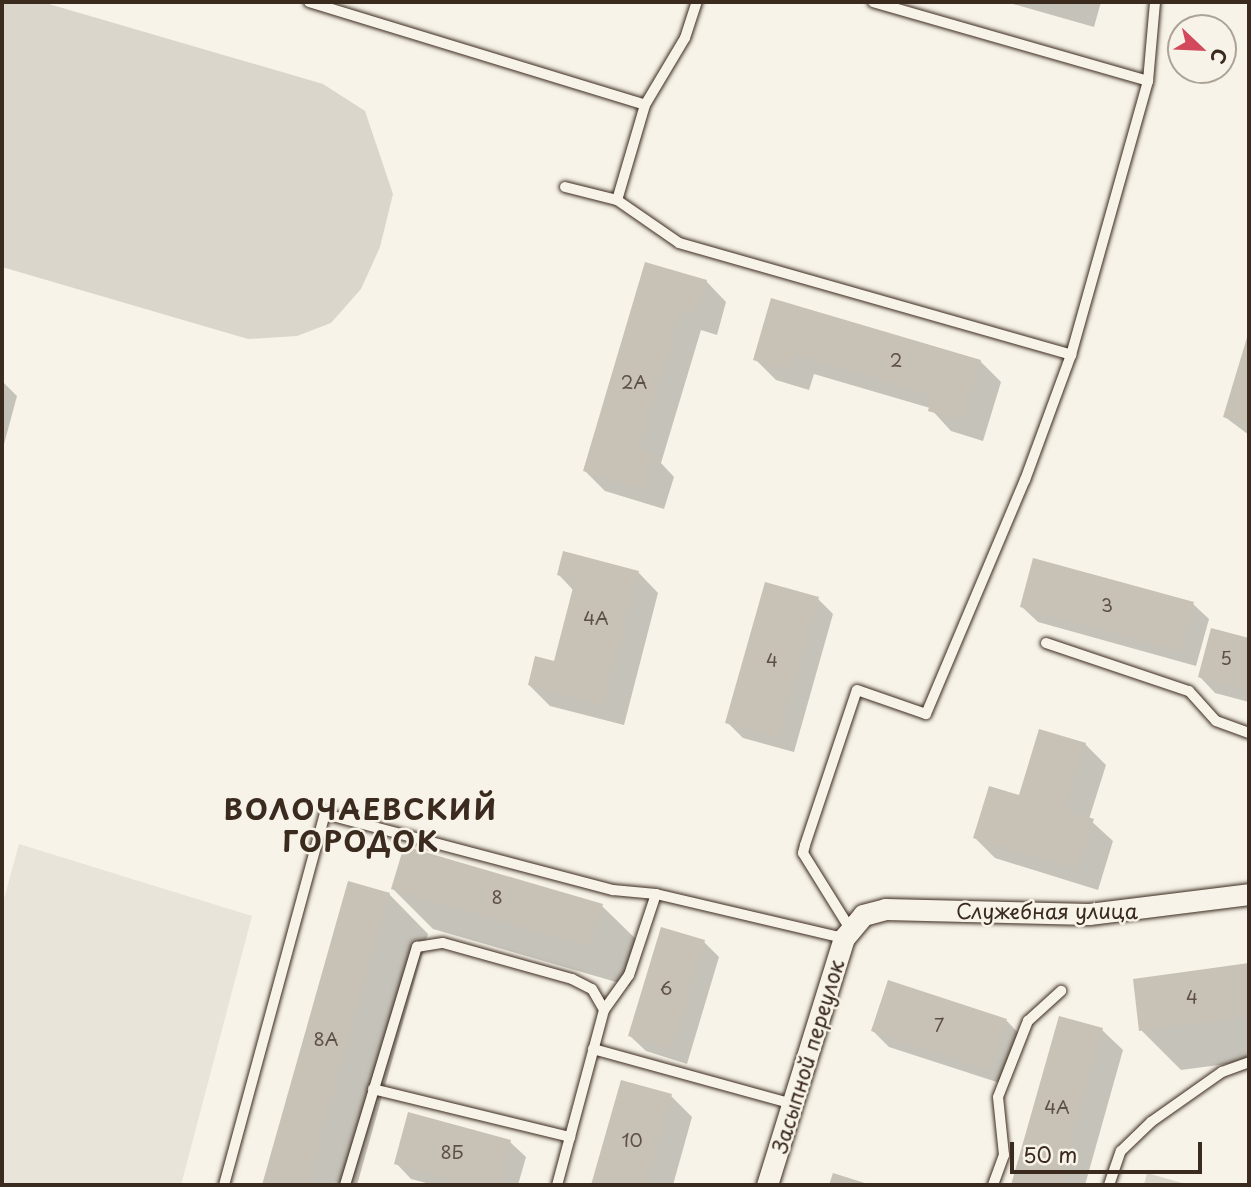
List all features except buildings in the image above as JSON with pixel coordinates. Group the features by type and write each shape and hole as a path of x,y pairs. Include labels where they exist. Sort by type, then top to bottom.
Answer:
{"street":[{"name":"Служебная улица","path":"847,932 863,915 885,909 1089,914 1249,894"},
{"name":"Засыпной переулок","path":"767,1185 847,932"}],"lane":[{"path":"309,2 645,105"},
{"path":"617,200 645,105 685,38 697,2"},
{"path":"873,2 1148,81"},
{"path":"847,932 803,853 857,691 926,713 1026,480 1071,355 1148,81 1155,2"},
{"path":"565,187 617,200 679,243 1071,355"},
{"path":"1046,643 1189,691 1216,721 1249,733"},
{"path":"224,1185 325,814 613,890 656,894 847,932"},
{"path":"557,1185 604,1010 629,975 656,894"},
{"path":"345,1185 417,947 443,943 572,979 592,989 604,1010"},
{"path":"993,1185 1004,1155 998,1097 1028,1021 1061,992"},
{"path":"593,1049 792,1104"},
{"path":"1109,1185 1121,1151 1151,1122 1222,1072 1249,1062"},
{"path":"373,1089 570,1137"}],"shaded area":[{"path":"2,2 42,2 323,84 365,111 393,194 380,247 361,289 331,323 297,336 248,339 2,267"},
{"path":"19,844 252,916 181,1185 2,1185 2,906"},
{"path":"1147,1173 1189,1185 1144,1185"}],"district":[{"name":"ВОЛОЧАЕВСКИЙ ГОРОДОК","path":"361,825"}]}
